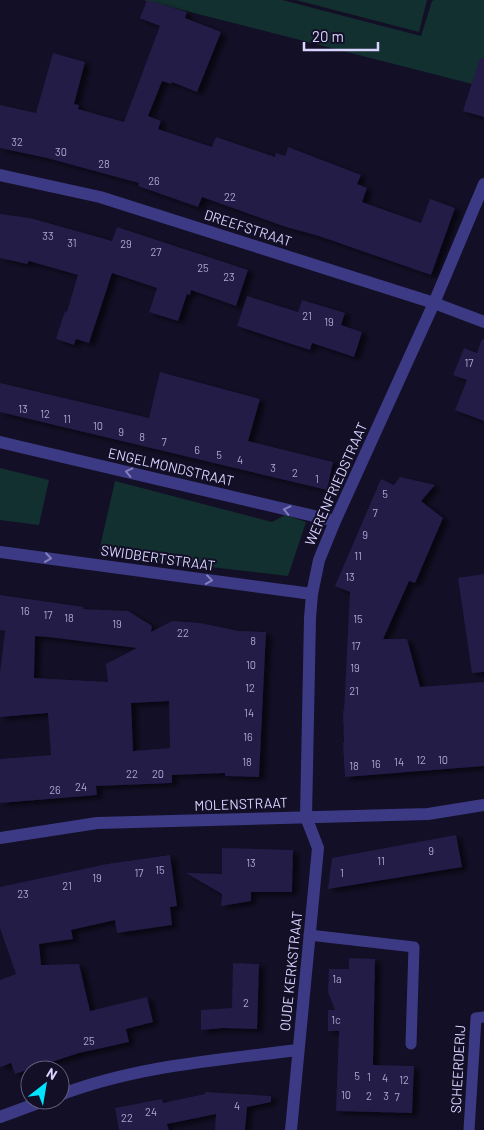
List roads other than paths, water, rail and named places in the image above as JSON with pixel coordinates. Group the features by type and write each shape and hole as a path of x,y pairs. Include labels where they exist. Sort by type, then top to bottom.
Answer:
{"street":[{"name":"DREEFSTRAAT","path":"0,175 100,197 434,303 484,322"},
{"name":"WERENFRIEDSTRAAT","path":"306,817 310,618 312,594 319,560 434,303 484,184"},
{"name":"ENGELMONDSTRAAT","path":"0,442 335,521"},
{"name":"SWIDBERTSTRAAT","path":"0,552 312,594"},
{"name":"MOLENSTRAAT","path":"0,838 97,824 428,814 484,805"},
{"name":"OUDE KERKSTRAAT","path":"291,1130 318,848 306,817"},
{"path":"70,1091 82,1086 163,1067 298,1050"},
{"path":"0,1117 20,1110"}],"lane":[{"path":"309,935 414,947 411,1044"},
{"name":"SCHEERDERIJ","path":"469,1130 476,1018 484,1017"}]}
